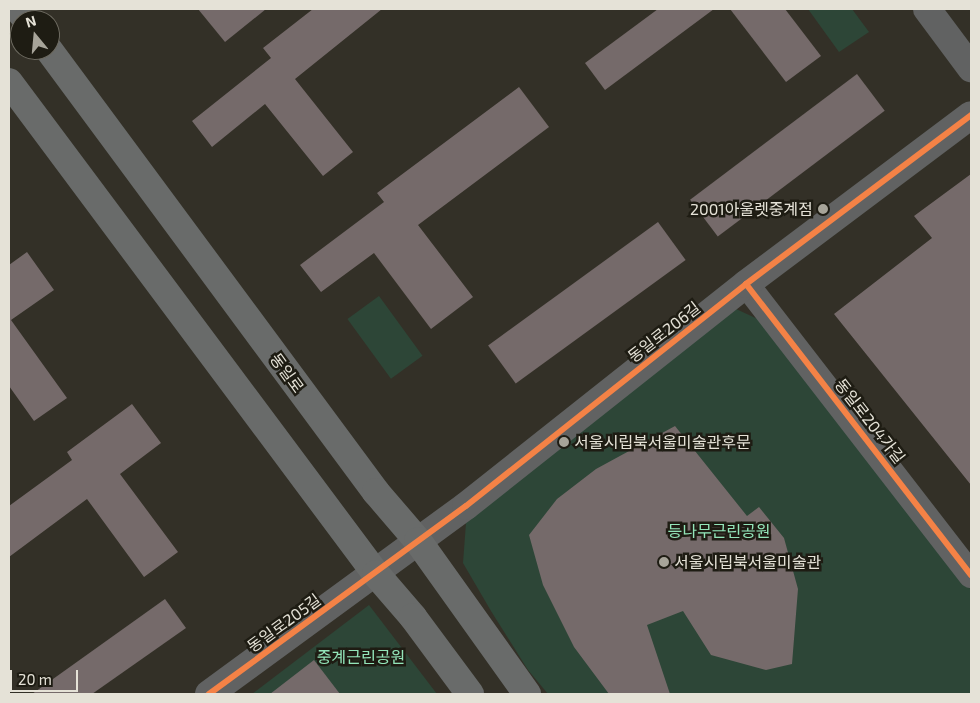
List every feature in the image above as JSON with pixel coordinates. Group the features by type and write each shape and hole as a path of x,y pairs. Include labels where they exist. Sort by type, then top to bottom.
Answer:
{"main road":[{"name":"동일로","path":"56,60 376,492 418,542 527,694"},
{"path":"9,82 376,574 413,617 470,694"}],"street":[{"path":"927,9 971,68"},
{"name":"동일로206길","path":"376,574 746,284 971,115"},
{"name":"동일로204가길","path":"746,284 971,575"},
{"name":"동일로205길","path":"209,694 376,574"}],"green space":[{"path":"808,9 852,9 869,32 839,52"},
{"path":"379,296 422,356 391,379 347,319"},
{"name":"등나무근린공원","path":"734,308 762,321 971,590 971,694 548,694 528,670 491,611 463,563 466,523"},
{"name":"중계근린공원","path":"369,605 437,694 252,694"}],"building":[{"path":"198,9 266,9 225,42"},
{"path":"313,9 382,9 295,79 353,152 323,176 265,104 212,147 192,121 271,58 263,48"},
{"path":"658,9 714,9 605,90 585,63"},
{"path":"730,9 785,9 821,56 786,82"},
{"path":"857,74 885,111 718,237 690,200"},
{"path":"519,87 549,127 418,225 473,297 431,329 374,253 321,292 300,265 384,202 377,193"},
{"path":"971,174 971,485 834,314 932,238 914,216"},
{"path":"658,222 686,260 516,383 488,345"},
{"path":"27,252 54,290 11,320 67,398 34,421 9,386 9,265"},
{"path":"132,404 161,443 120,474 178,552 144,577 87,499 9,557 9,506 72,460 67,452"},
{"name":"서울시립북서울미술관","path":"675,426 747,516 759,507 784,538 798,589 792,664 766,670 711,655 683,611 647,625 670,694 609,694 574,647 543,585 529,535 557,499 596,469"},
{"path":"165,599 186,628 92,694 32,694"},
{"path":"314,660 340,694 270,694"}],"cycle path":[{"path":"209,694 466,506 746,284 971,115"},
{"path":"746,284 971,575"}],"place":[{"name":"2001아울렛중계점","path":"823,209"},
{"name":"서울시립북서울미술관후문","path":"564,442"},
{"name":"서울시립북서울미술관","path":"664,562"}]}
